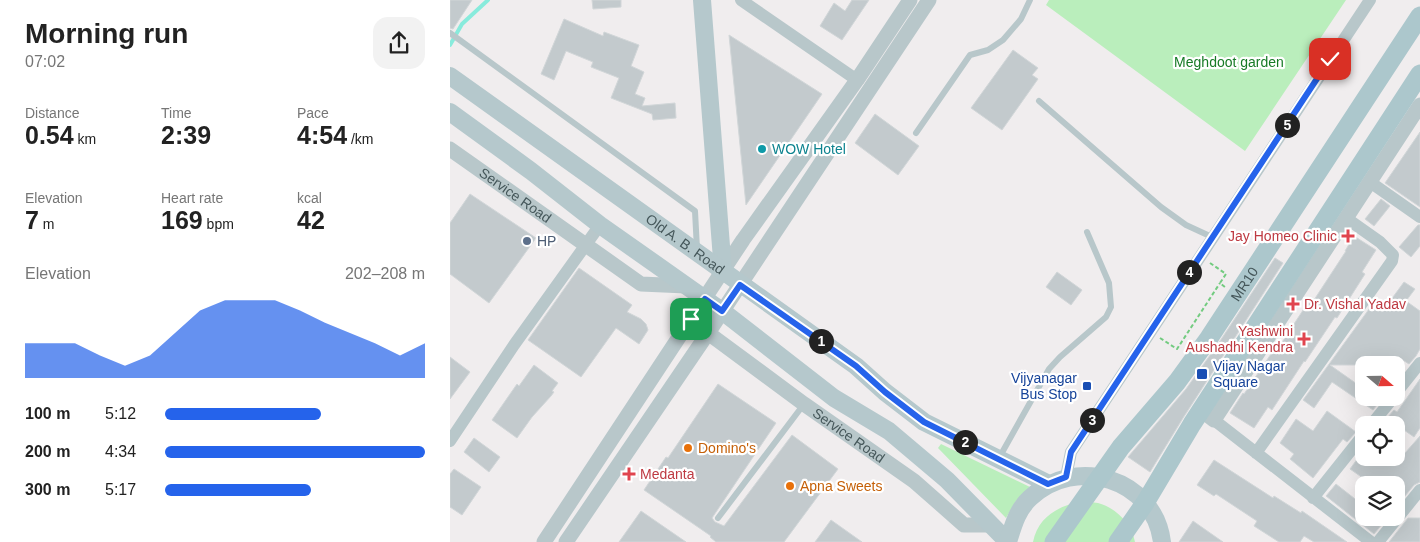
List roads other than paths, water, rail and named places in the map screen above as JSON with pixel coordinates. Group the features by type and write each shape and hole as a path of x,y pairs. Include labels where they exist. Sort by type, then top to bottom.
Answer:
{"main road":[{"path":"702,0 724,272"},
{"name":"MR10","path":"1054,542 1121,447 1177,382 1209,338 1420,16"},
{"path":"1118,542 1207,415 1420,74"},
{"name":"Old A. B. Road","path":"453,79 856,366 885,392 924,422 1048,484"},
{"path":"450,112 531,171 600,225 722,311 834,398 888,431 947,480 990,533 1008,542 1015,520 1022,508 1030,498 1048,484 1066,477 1078,475 1101,476 1129,489 1145,503 1156,520 1162,542"}],"street":[{"path":"741,0 857,80"},
{"path":"544,542 724,272 743,240 857,80 910,0"},
{"path":"566,542 708,333 929,0"},
{"path":"1066,477 1071,452 1370,0"},
{"path":"1371,542 1207,415 1417,115"},
{"name":"Service Road","path":"450,149 641,284 686,286"},
{"path":"1370,182 1420,217"},
{"path":"1256,453 1392,261 1393,255 1380,242 1346,218"},
{"path":"450,441 514,345 600,225"},
{"name":"Service Road","path":"708,333 804,404 914,481 964,525 990,533"},
{"path":"1405,382 1420,363"},
{"path":"1378,416 1386,406"},
{"path":"1313,498 1355,445"},
{"path":"1378,542 1420,490"}],"lane":[{"path":"916,133 970,56 988,50 1003,40 1021,19 1030,0"},
{"path":"450,33 695,211 697,253"},
{"path":"1039,101 1161,207 1186,225 1212,237"},
{"path":"998,459 1049,369 1106,317 1111,306 1109,283 1087,232"},
{"path":"718,518 804,404"}],"waterway":[{"path":"450,45 462,24 488,0"}],"place":[{"name":"WOW Hotel","path":"762,149"},
{"name":"Jay Homeo Clinic","path":"1348,236"},
{"name":"HP","path":"527,241"},
{"name":"Dr. Vishal Yadav","path":"1293,304"},
{"name":"Yashwini Aushadhi Kendra","path":"1304,339"},
{"name":"Vijay Nagar Square","path":"1202,374"},
{"name":"Vijyanagar Bus Stop","path":"1087,386"},
{"name":"Domino's","path":"688,448"},
{"name":"Medanta","path":"629,474"},
{"name":"Apna Sweets","path":"790,486"}],"park label":[{"name":"Meghdoot garden","path":"1229,62"}]}
